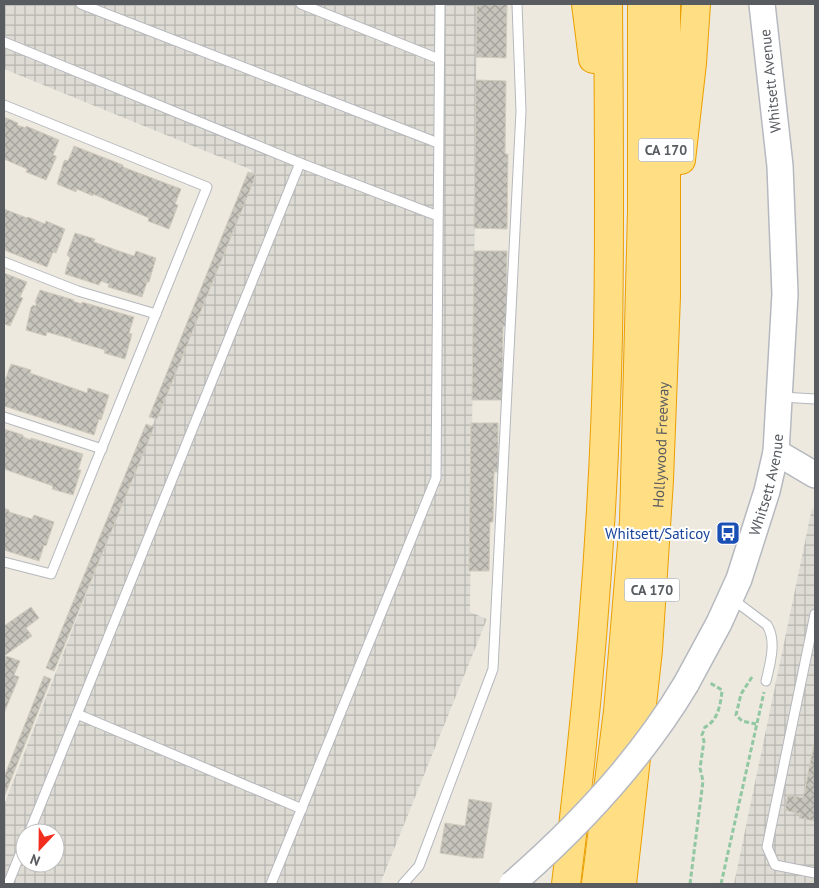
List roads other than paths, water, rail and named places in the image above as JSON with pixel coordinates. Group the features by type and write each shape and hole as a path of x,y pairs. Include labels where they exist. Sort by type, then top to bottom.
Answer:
{"highway":[{"path":"586,4 610,186"},
{"path":"566,884 576,799 598,554 608,338 610,186 608,4"},
{"path":"583,884 611,629 624,394 627,238 626,4"},
{"path":"596,884 618,711 634,521 642,220 642,4"},
{"name":"Hollywood Freeway","path":"622,884 648,650 659,480 666,296 666,4"},
{"path":"666,296 692,63 696,4"}],"main road":[{"name":"Whitsett Avenue","path":"512,884 572,829 626,770 667,715 719,623 739,579 767,491 776,452 785,294 780,176 762,4"},
{"path":"776,452 815,475"}],"lane":[{"path":"81,4 438,143"},
{"path":"301,4 439,59"},
{"path":"271,884 436,478 440,4"},
{"path":"403,884 419,866 493,669 521,110 517,4"},
{"path":"4,42 438,216"},
{"path":"4,105 207,188 51,574 4,562"},
{"path":"33,823 300,162"},
{"path":"4,262 78,291 156,314"},
{"path":"780,397 815,399"},
{"path":"4,417 102,449"},
{"path":"730,597 767,625 771,631 770,662 766,681"},
{"path":"815,614 766,847 775,865 815,873"},
{"path":"77,714 302,809"},
{"path":"8,884 15,867"}],"place":[{"name":"Whitsett/Saticoy","path":"728,533"}]}
